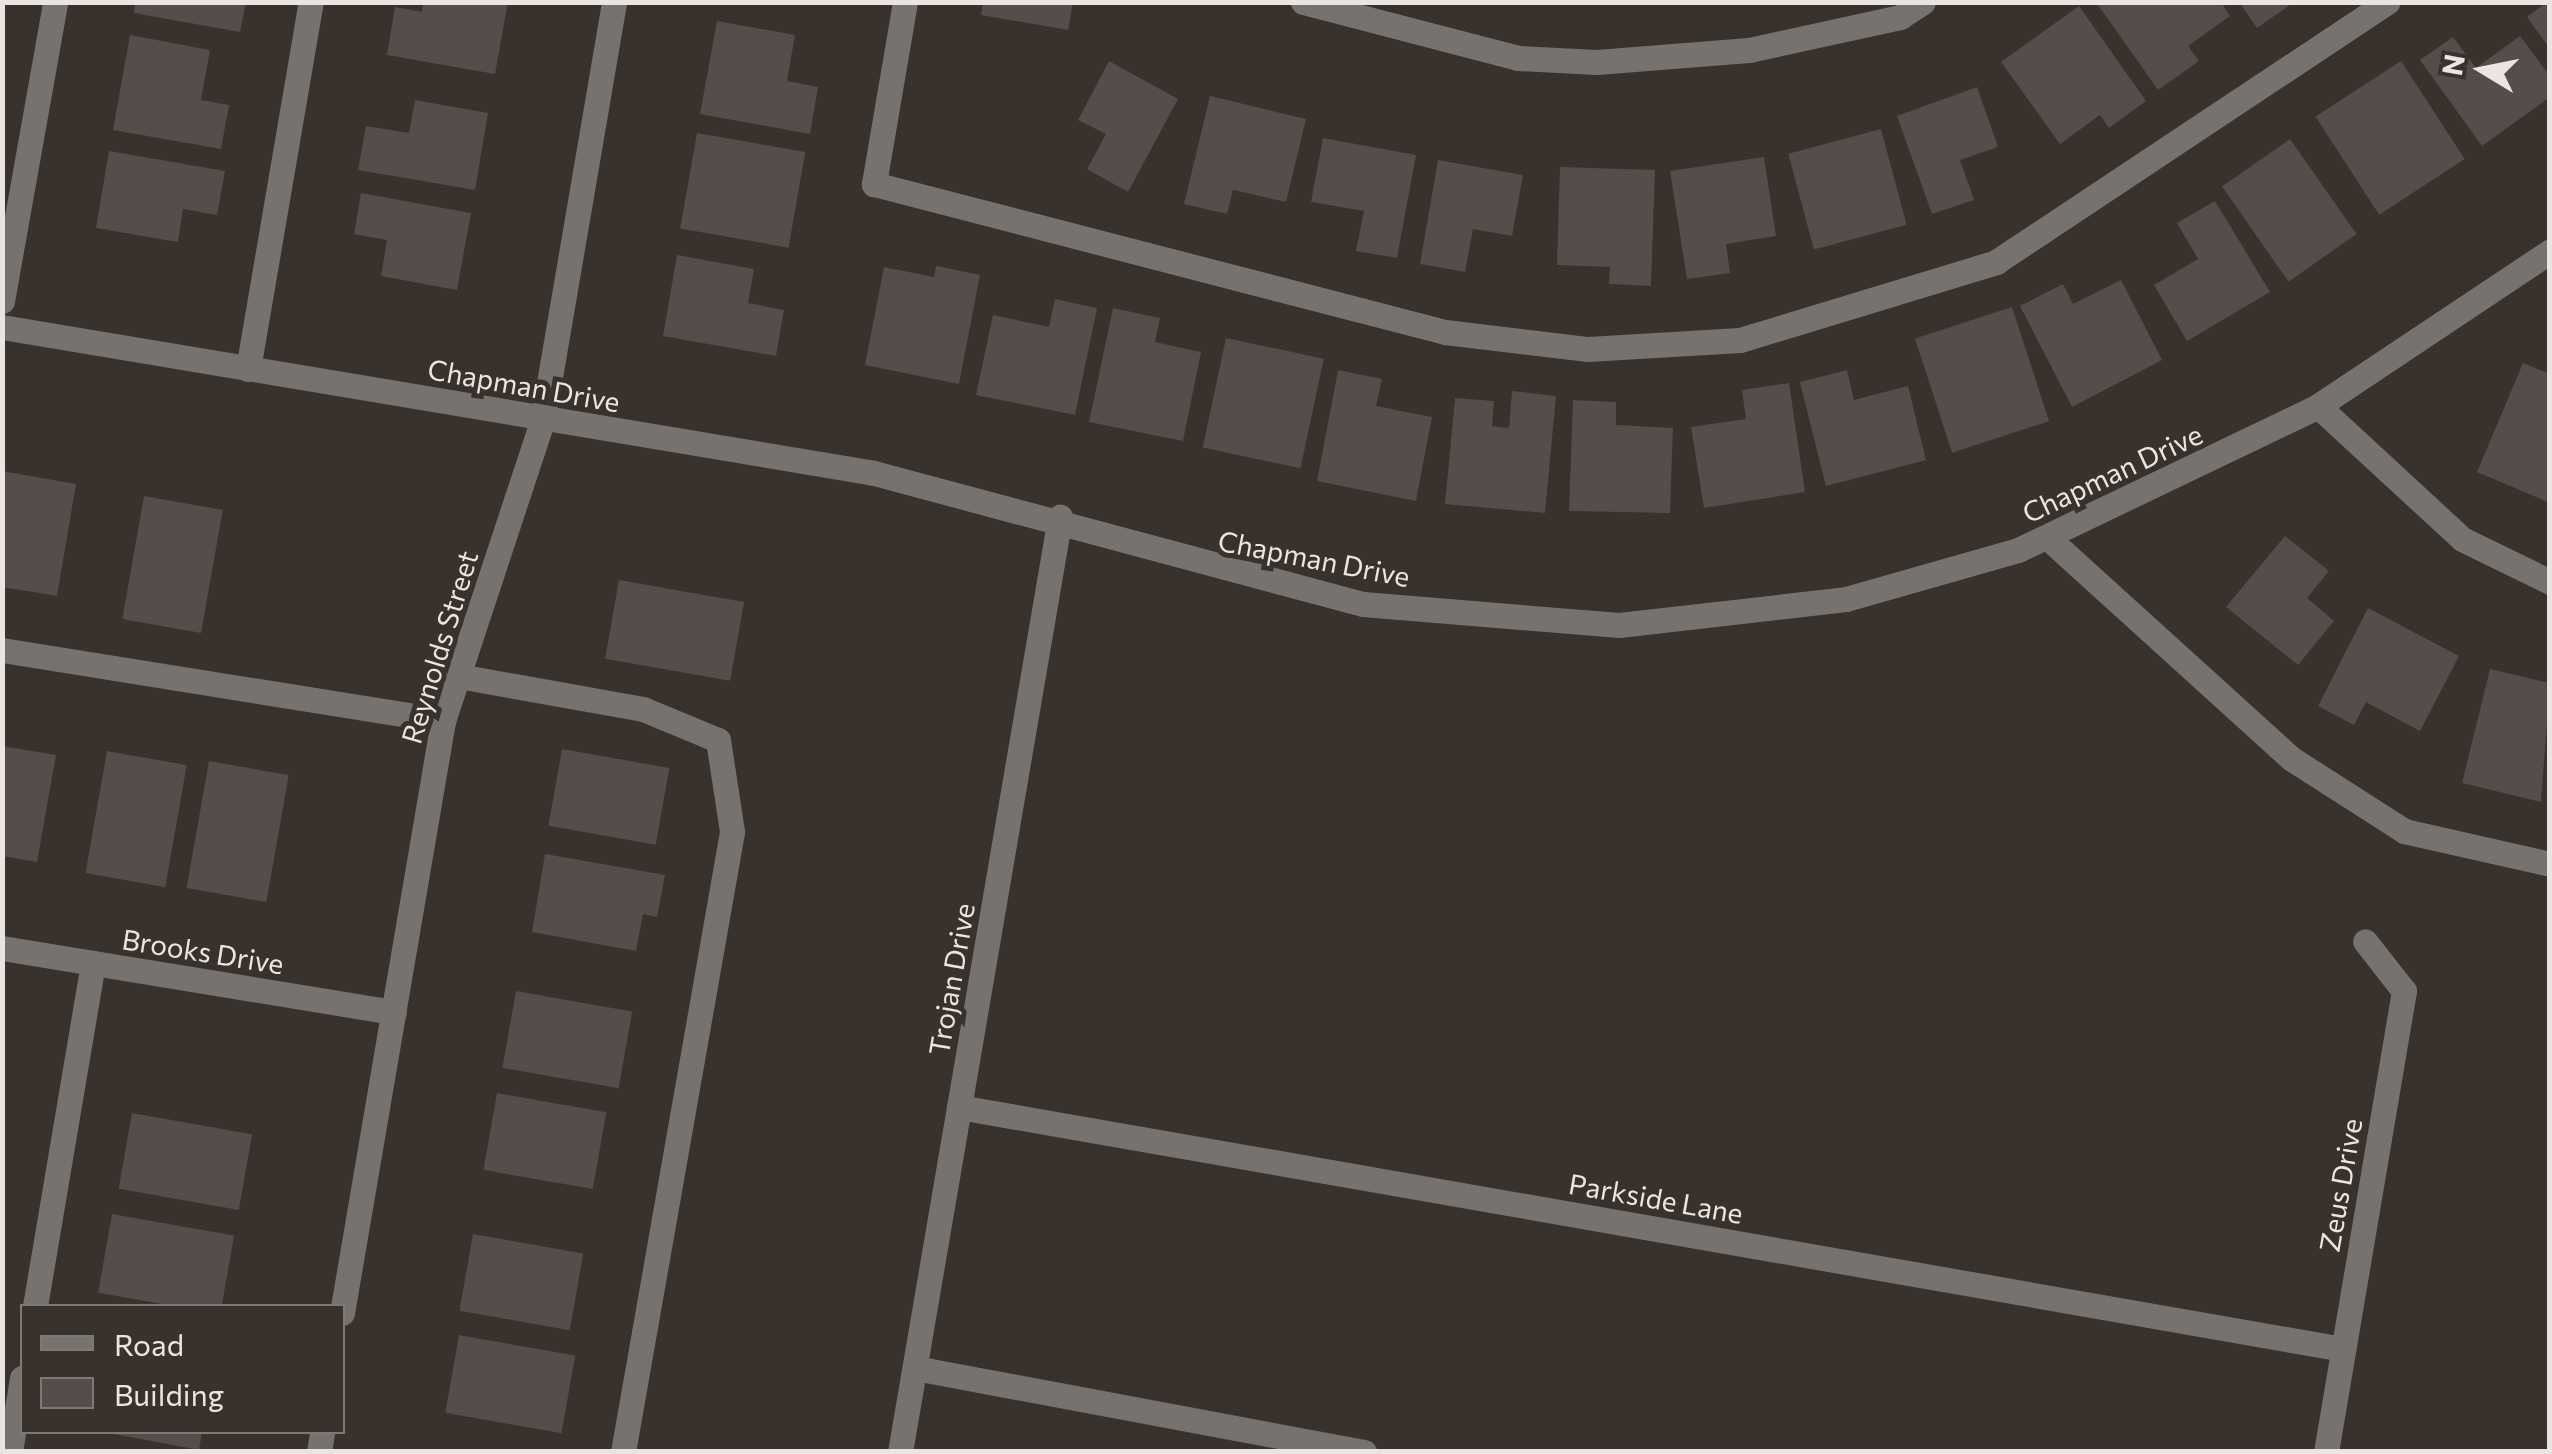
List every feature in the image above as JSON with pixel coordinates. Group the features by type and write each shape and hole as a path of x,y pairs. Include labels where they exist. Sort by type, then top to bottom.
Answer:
{"street":[{"path":"2,301 55,2"},
{"path":"248,368 310,2"},
{"name":"Reynolds Street","path":"344,1304 443,721 543,418 614,2"},
{"path":"905,2 874,184 1444,332 1588,349 1740,340 1996,262 2388,2"},
{"path":"1303,2 1518,58 1597,62 1785,44 1900,17 1924,2"},
{"name":"Chapman Drive","path":"2,327 874,473 1060,517 1174,560 1363,604 1618,625 1846,599 2048,538 2318,406 2550,251"},
{"path":"2318,406 2462,540 2550,582"},
{"name":"Trojan Drive","path":"900,1452 1060,517"},
{"path":"2048,538 2308,770 2404,830 2550,864"},
{"path":"2,650 443,721"},
{"path":"458,676 642,709 718,740 732,832 622,1452"},
{"name":"Zeus Drive","path":"2326,1452 2404,990 2365,941"},
{"name":"Brooks Drive","path":"2,948 394,1012"},
{"path":"35,1304 94,963"},
{"name":"Parkside Lane","path":"959,1107 2343,1349"},
{"path":"914,1368 1364,1452"},
{"path":"10,1452 20,1390"}],"building":[{"path":"135,2 246,2 240,32 134,13"},
{"path":"423,2 508,2 495,74 387,55 395,7 422,12"},
{"path":"983,2 1073,2 1068,30 981,15"},
{"path":"2096,2 2221,2 2230,16 2188,46 2199,61 2158,90"},
{"path":"2239,2 2294,2 2257,28"},
{"path":"2550,2 2550,49 2527,17"},
{"path":"2079,6 2146,101 2109,128 2100,115 2060,144 2001,62"},
{"path":"717,21 795,35 787,81 818,87 810,134 700,114"},
{"path":"130,35 210,50 201,100 229,105 221,149 113,130"},
{"path":"2520,36 2550,76 2550,97 2482,146 2420,60 2453,37 2476,68"},
{"path":"1109,61 1178,99 1128,192 1087,169 1106,134 1078,120"},
{"path":"2401,61 2465,159 2379,215 2315,117"},
{"path":"1977,87 1998,147 1960,160 1974,200 1932,214 1897,116"},
{"path":"1210,96 1306,119 1286,202 1233,190 1227,214 1184,204"},
{"path":"415,100 488,113 475,190 358,170 366,126 409,133"},
{"path":"1881,129 1907,225 1814,249 1788,154"},
{"path":"697,133 805,152 788,248 680,229"},
{"path":"1323,138 1416,155 1397,258 1356,251 1364,211 1311,202"},
{"path":"2290,139 2357,234 2289,282 2222,187"},
{"path":"109,151 225,171 217,215 183,209 178,242 96,228"},
{"path":"1764,157 1776,236 1726,244 1730,273 1687,279 1670,171"},
{"path":"1438,160 1523,175 1512,236 1473,229 1465,272 1420,264"},
{"path":"1560,167 1655,170 1651,286 1609,284 1610,267 1557,265"},
{"path":"361,193 471,213 457,290 381,276 387,240 354,234"},
{"path":"2215,201 2270,292 2187,341 2154,285 2198,259 2177,223"},
{"path":"677,255 754,269 748,303 784,310 776,356 663,336"},
{"path":"936,266 980,275 959,384 865,365 884,267 934,277"},
{"path":"2121,280 2162,360 2072,407 2020,306 2063,284 2073,304"},
{"path":"1055,299 1097,308 1075,415 976,395 993,315 1049,327"},
{"path":"2012,307 2049,421 1952,453 1915,339"},
{"path":"1113,308 1160,318 1155,342 1201,352 1183,441 1089,422"},
{"path":"1226,338 1324,359 1301,468 1203,448"},
{"path":"2523,363 2550,374 2550,503 2477,472"},
{"path":"1338,370 1382,379 1376,406 1432,417 1416,501 1317,481"},
{"path":"1847,370 1854,400 1908,386 1926,460 1826,486 1800,382"},
{"path":"1789,383 1805,492 1704,508 1691,427 1746,419 1742,390"},
{"path":"1512,391 1556,396 1545,513 1445,504 1455,398 1494,401 1492,426 1509,428"},
{"path":"1573,400 1616,402 1616,425 1673,428 1670,513 1569,511"},
{"path":"2,471 76,484 57,596 2,587"},
{"path":"144,496 223,510 201,633 122,619"},
{"path":"2285,536 2329,571 2307,598 2334,621 2298,665 2226,607"},
{"path":"619,580 744,602 730,681 605,659"},
{"path":"2368,608 2459,656 2420,731 2366,702 2354,725 2318,706"},
{"path":"2490,669 2550,683 2541,802 2462,783"},
{"path":"2,746 56,755 37,862 2,856"},
{"path":"562,749 669,768 656,845 548,826"},
{"path":"107,751 187,765 165,887 85,873"},
{"path":"209,761 289,775 266,902 187,888"},
{"path":"545,854 665,875 657,917 643,914 636,951 532,932"},
{"path":"516,991 632,1011 619,1088 502,1068"},
{"path":"497,1093 606,1112 593,1189 483,1170"},
{"path":"132,1113 252,1134 239,1210 119,1189"},
{"path":"112,1214 234,1236 222,1304 162,1304 98,1293"},
{"path":"473,1234 583,1253 570,1330 459,1311"},
{"path":"459,1335 575,1355 561,1433 445,1413"},
{"path":"114,1434 202,1434 199,1450"}]}
